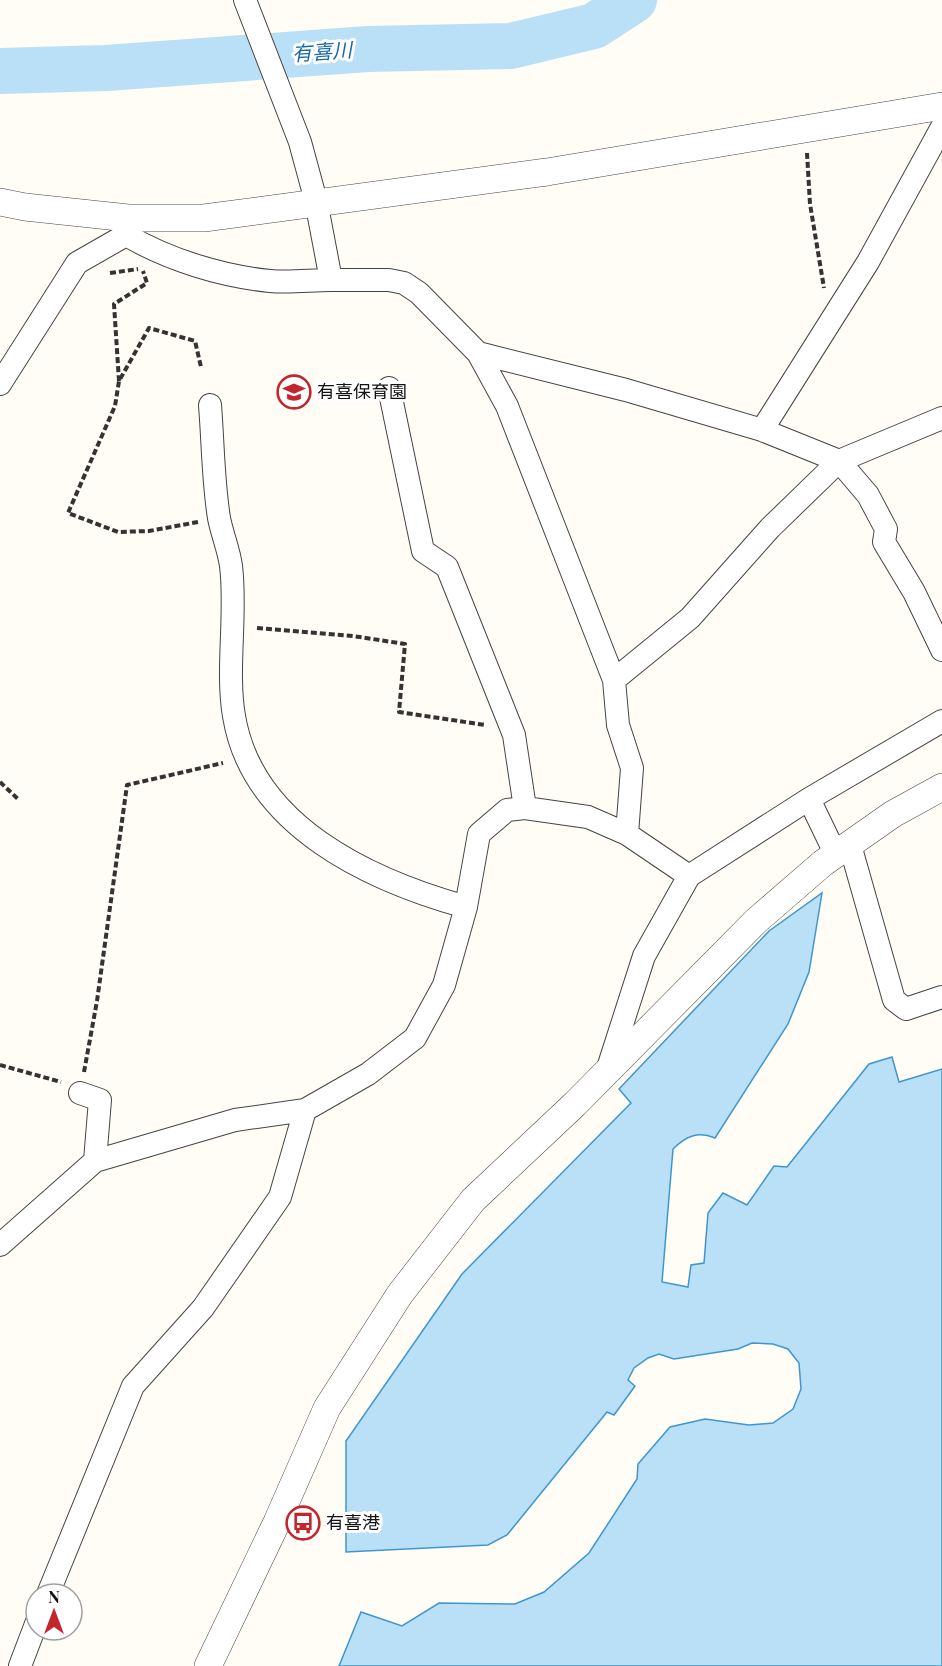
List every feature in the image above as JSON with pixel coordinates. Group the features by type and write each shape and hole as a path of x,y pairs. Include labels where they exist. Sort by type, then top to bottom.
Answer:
{"street":[{"path":"245,0 300,142 316,201 331,280"},
{"path":"0,202 127,227 547,172 942,106"},
{"path":"762,430 854,283 942,127"},
{"path":"127,227 149,248 196,266 271,281 389,280 404,283 419,293 478,353 507,406 614,680 618,725 632,768 627,834"},
{"path":"0,384 77,264 127,227"},
{"path":"478,353 626,390 762,430 839,461 868,495 886,530 884,542 914,592 942,650"},
{"path":"389,388 423,551 447,567 511,726 525,808"},
{"path":"210,405 219,518 231,566 234,716 252,774 290,818 342,859 422,895 466,907"},
{"path":"614,680 690,618 770,528 839,461 942,418"},
{"path":"608,1068 644,956 690,876 810,799 942,721"},
{"path":"208,1666 277,1522 327,1408 400,1294 472,1200 575,1104 608,1068 756,921 843,850 893,814 942,787"},
{"path":"810,799 843,850 894,1000 906,1009 942,997"},
{"path":"0,1245 95,1161 235,1120 305,1110 368,1074 415,1038 444,985 466,907 479,834 507,810 525,808 588,817 627,834 690,876"},
{"path":"80,1093 100,1100 95,1161"},
{"path":"53,1582 133,1386 203,1308 280,1197 305,1110"},
{"path":"20,1666 29,1642"}],"path":[{"path":"806,129 810,204 823,288 854,283"},
{"path":"108,273 142,268 147,283 114,304 119,381 116,406 68,513 118,532 149,531 219,518"},
{"path":"119,381 149,328 195,341 201,368"},
{"path":"232,627 352,636 405,644 399,712 482,725 511,726"},
{"path":"0,1065 56,1079 80,1093 97,1001 127,785 247,757"},
{"path":"0,782 19,800"}],"water":[{"path":"822,893 809,972 788,1024 715,1138 703,1135 692,1136 673,1149 662,1282 688,1287 691,1265 704,1263 708,1213 723,1193 747,1205 774,1166 787,1167 869,1064 892,1057 899,1082 942,1069 942,1666 339,1666 361,1612 402,1626 439,1603 515,1604 544,1592 589,1553 637,1479 638,1464 670,1427 705,1419 749,1425 773,1423 793,1409 801,1389 799,1363 788,1349 773,1344 752,1343 738,1349 674,1359 659,1354 648,1358 634,1368 628,1380 635,1386 614,1415 607,1412 507,1535 488,1545 346,1552 346,1441 462,1274 631,1103 619,1089 769,931"}],"waterway":[{"name":"有喜川","path":"0,71 106,68 368,49 511,46 594,26 634,0"}],"place":[{"name":"有喜保育園","path":"294,392"},
{"name":"有喜港","path":"303,1523"}]}
